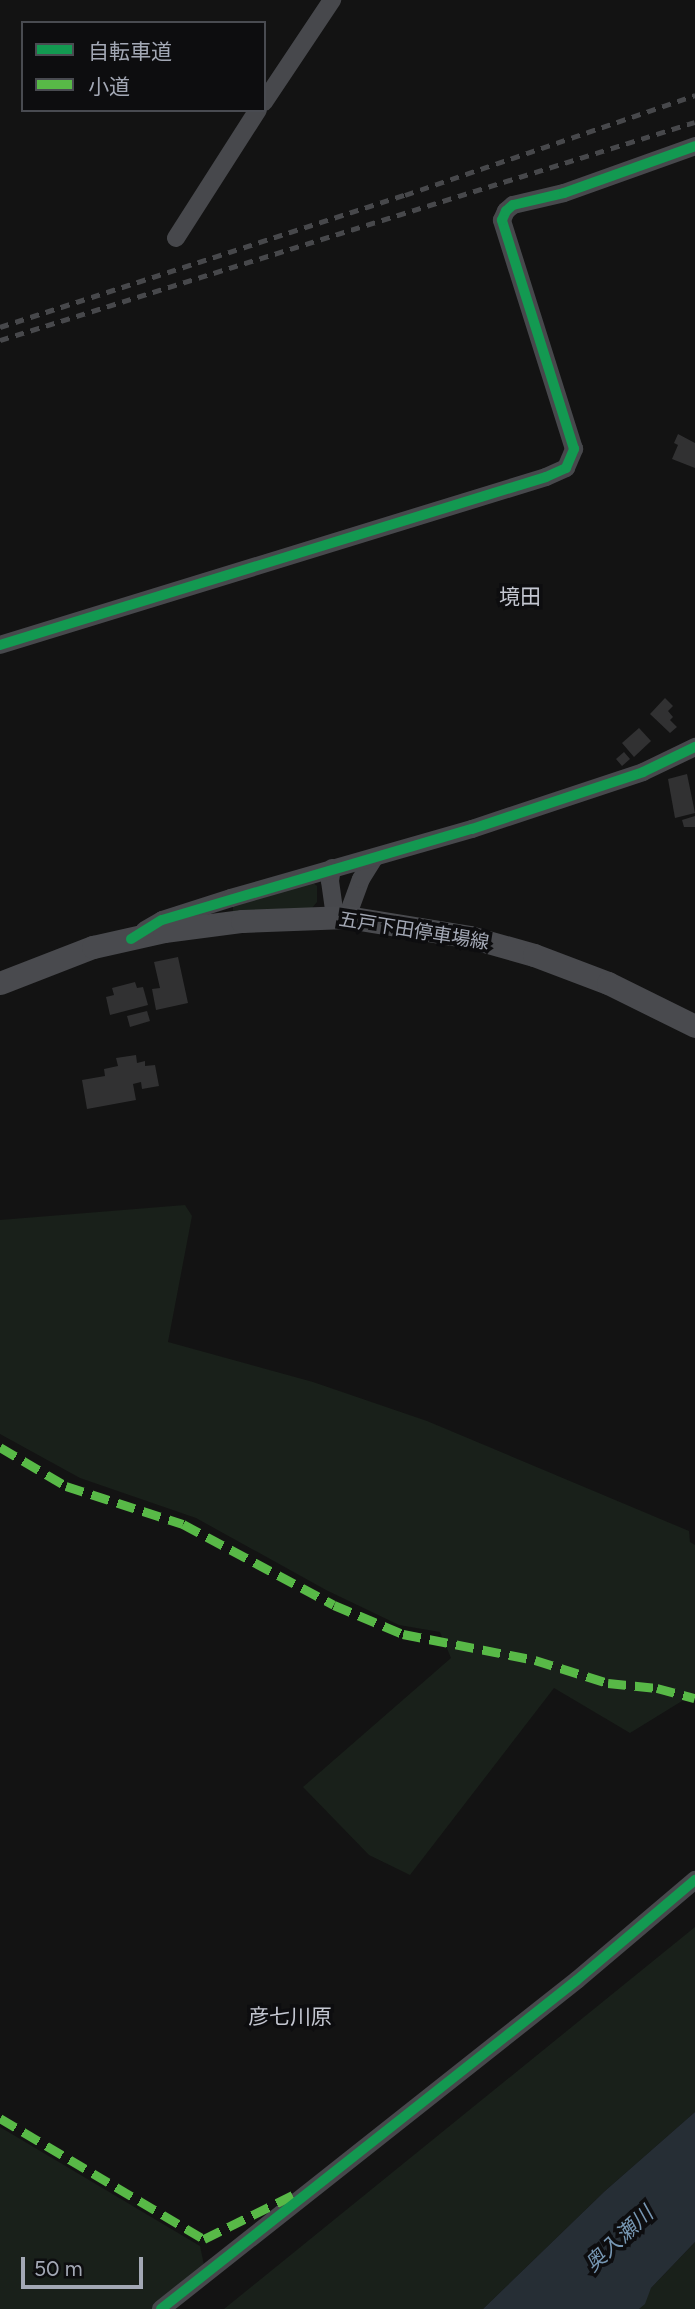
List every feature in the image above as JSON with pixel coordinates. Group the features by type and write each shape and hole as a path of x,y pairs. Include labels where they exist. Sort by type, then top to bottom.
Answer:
{"main road":[{"name":"五戸下田停車場線","path":"0,983 93,947 131,939 242,921 341,917 470,937 534,955 608,983 695,1026"}],"street":[{"path":"266,99 331,0"},
{"path":"176,238 257,112"},
{"path":"0,645 546,477 566,468 574,449 502,220 513,205 564,193 695,146"},
{"path":"131,939 162,920 332,868 374,858 643,772 695,747"},
{"path":"341,917 374,858"},
{"path":"332,868 330,881 341,917"},
{"path":"161,2309 566,1988 695,1880"}],"shaded area":[{"path":"311,881 317,886 317,902 312,908 233,911 233,903"},
{"path":"185,1205 192,1216 168,1342 313,1382 427,1421 689,1531 690,1542 695,1545 695,1693 630,1733 554,1688 410,1875 369,1855 303,1787 451,1658 440,1632 399,1625 326,1590 196,1518 80,1478 0,1434 0,1220"},
{"path":"695,1927 695,2112 605,2191 483,2309 224,2309"},
{"path":"0,2127 200,2246 204,2265 152,2309 0,2309"},
{"path":"695,2242 695,2309 639,2309 651,2288"}],"water":[{"name":"奥入瀬川","path":"695,2112 695,2242 651,2288 645,2304 639,2309 483,2309 605,2191"}],"building":[{"path":"678,434 695,443 695,468 672,459 678,445 674,443"},
{"path":"665,698 673,706 668,711 673,717 670,720 677,727 670,733 650,714"},
{"path":"639,728 651,741 634,757 622,743"},
{"path":"624,752 630,759 622,766 616,759"},
{"path":"687,774 695,813 675,818 668,779"},
{"path":"695,816 695,827 684,827 682,820"},
{"path":"178,957 188,1003 156,1010 152,989 160,988 154,962"},
{"path":"135,982 137,988 143,987 148,1005 110,1015 106,997 114,995 112,988"},
{"path":"147,1011 150,1021 130,1027 127,1016"},
{"path":"136,1055 137,1063 145,1061 145,1066 155,1065 159,1086 142,1089 141,1082 133,1084 136,1100 87,1109 82,1080 105,1076 104,1069 118,1066 116,1058"}],"railway":[{"path":"0,327 405,195 695,95"},
{"path":"0,340 695,122"}],"marked path":[{"path":"0,1447 66,1486 183,1524 334,1605 403,1634 535,1660 608,1683 657,1688 695,1698"},
{"path":"0,2118 204,2239 293,2195"}],"cycle path":[{"path":"0,645 546,477 566,468 574,449 502,220 513,205 564,193 695,146"},
{"path":"131,939 162,920 472,829 643,772 695,747"},
{"path":"161,2309 577,1980 695,1880"}],"district":[{"name":"境田","path":"520,597"},
{"name":"彦七川原","path":"290,2017"}]}
